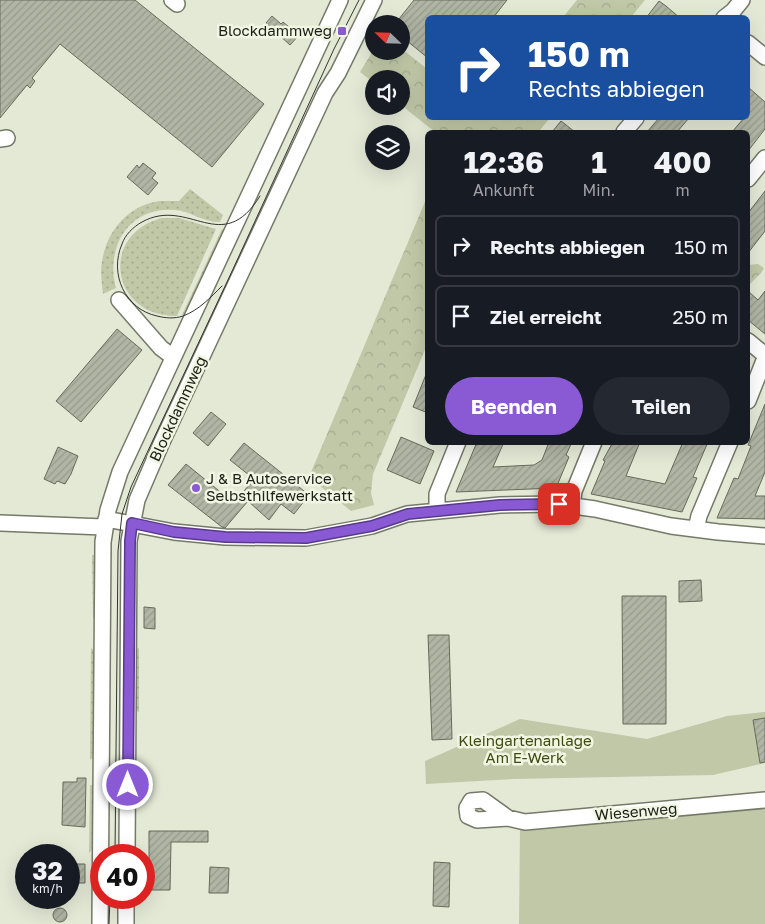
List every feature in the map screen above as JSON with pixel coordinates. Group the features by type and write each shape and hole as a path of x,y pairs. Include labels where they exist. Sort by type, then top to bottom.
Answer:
{"street":[{"name":"Blockdammweg","path":"100,924 105,523 113,489 340,0"},
{"name":"Blockdammweg","path":"127,844 130,541 132,523 140,491 325,93 338,73 374,0"},
{"path":"728,15 742,0"},
{"path":"750,45 765,57"},
{"path":"626,130 634,120"},
{"path":"750,177 765,158"},
{"path":"119,300 161,348 174,357"},
{"path":"750,343 765,356 750,395"},
{"path":"437,510 437,494 457,445"},
{"path":"572,506 574,490 593,445"},
{"path":"696,529 699,516 729,445"},
{"path":"0,523 132,523 174,532 225,537 306,538 372,526 408,514 437,510 500,505 572,506 595,509 671,526 765,536"},
{"path":"102,767 128,767"},
{"name":"Wiesenweg","path":"508,818 526,822 765,800"},
{"path":"126,909 126,924"}],"green space":[{"path":"577,0 645,0 633,15 565,15"},
{"path":"410,55 425,67 425,120 548,120 540,130 432,130 410,112 410,70 365,70 365,76 360,72 367,60 410,60"},
{"path":"190,189 223,215 220,222 208,221 187,212 175,210 159,211 145,215 133,222 124,232 114,258 113,273 116,288 103,294 101,270 104,251 108,240 120,222 138,208 148,204 160,201 179,201"},
{"path":"425,202 425,350 373,474 371,493 374,505 351,511 309,477"},
{"path":"162,218 179,218 216,229 177,316 155,313 138,303 126,290 121,273 121,256 128,240 142,227"},
{"path":"222,229 226,229 187,313 182,315"},
{"path":"758,264 764,268 750,284 750,265"},
{"path":"92,555 97,555 96,615 93,618"},
{"path":"91,648 96,652 95,756 90,760"},
{"path":"139,648 139,712 134,710 135,650"},
{"name":"Kleingartenanlage Am E-Werk","path":"765,712 765,763 713,775 514,779 426,784 425,761 520,719 647,739 727,716"},
{"path":"90,785 94,785 93,844 90,844 89,853"},
{"path":"765,804 765,924 519,924 520,827"}],"building":[{"path":"0,0 135,0 264,104 212,167 60,44 32,78 35,81 30,88 27,85 0,118"},
{"path":"414,0 507,0 495,15 425,15 425,56 410,43 410,15 402,15"},
{"path":"659,1 676,15 648,15"},
{"path":"272,16 299,35 290,45 266,23"},
{"path":"750,89 765,102 765,129 750,148 750,130 734,130 742,120 750,120"},
{"path":"657,120 687,120 679,130 649,130"},
{"path":"561,121 572,130 554,130"},
{"path":"143,163 156,173 152,178 158,183 148,195 127,177 137,165 139,168"},
{"path":"765,191 765,231 750,250 750,210"},
{"path":"765,291 765,334 750,322 750,293 758,300"},
{"path":"117,329 142,350 81,422 56,401"},
{"path":"425,377 425,412 413,407"},
{"path":"765,404 765,472 755,496 765,496 765,519 717,518 734,478 738,479 751,446 748,445 750,445 750,440"},
{"path":"211,412 226,424 208,446 193,433"},
{"path":"401,437 434,451 420,484 387,470"},
{"path":"244,443 309,495 294,514 281,504 269,520 248,501 225,528 168,485 186,464 234,503 254,479 230,460"},
{"path":"476,445 503,445 493,467 534,465 542,460 548,445 571,445 566,455 569,457 556,488 456,492"},
{"path":"611,445 639,445 626,476 665,484 682,445 707,445 693,477 697,478 682,512 591,494 605,461 603,460"},
{"path":"58,447 78,456 65,484 57,481 55,484 44,479"},
{"path":"701,580 702,601 679,602 679,581"},
{"path":"622,596 666,596 666,724 623,724"},
{"path":"144,607 155,608 155,629 144,628"},
{"path":"428,635 449,635 452,739 432,740"},
{"path":"765,718 765,762 760,763 753,720"},
{"path":"77,778 86,778 85,827 62,825 63,782 77,782"},
{"path":"149,831 208,831 208,842 171,842 170,890 155,890 155,844 149,844"},
{"path":"434,862 450,863 449,907 433,906"},
{"path":"80,864 85,864 85,883 80,883"},
{"path":"210,867 229,868 228,893 209,893"},
{"path":"56,909 64,909 67,912 67,918 63,922 57,922 53,918 53,912"}],"tram line":[{"path":"115,844 118,551 122,514 131,487 334,49 359,0"},
{"path":"222,286 199,307 183,316 166,318 146,312 128,298 119,278 117,267 118,255 123,241 139,224 159,216 175,216 218,225 232,223 246,214 260,196"},
{"path":"109,924 110,909"}],"place":[{"name":"Blockdammweg","path":"342,31"},
{"name":"J & B Autoservice Selbsthilfewerkstatt","path":"196,488"}],"route":[{"path":"128,785 130,532 132,523 174,532 225,537 306,538 372,526 408,514 500,505 559,504"}]}
